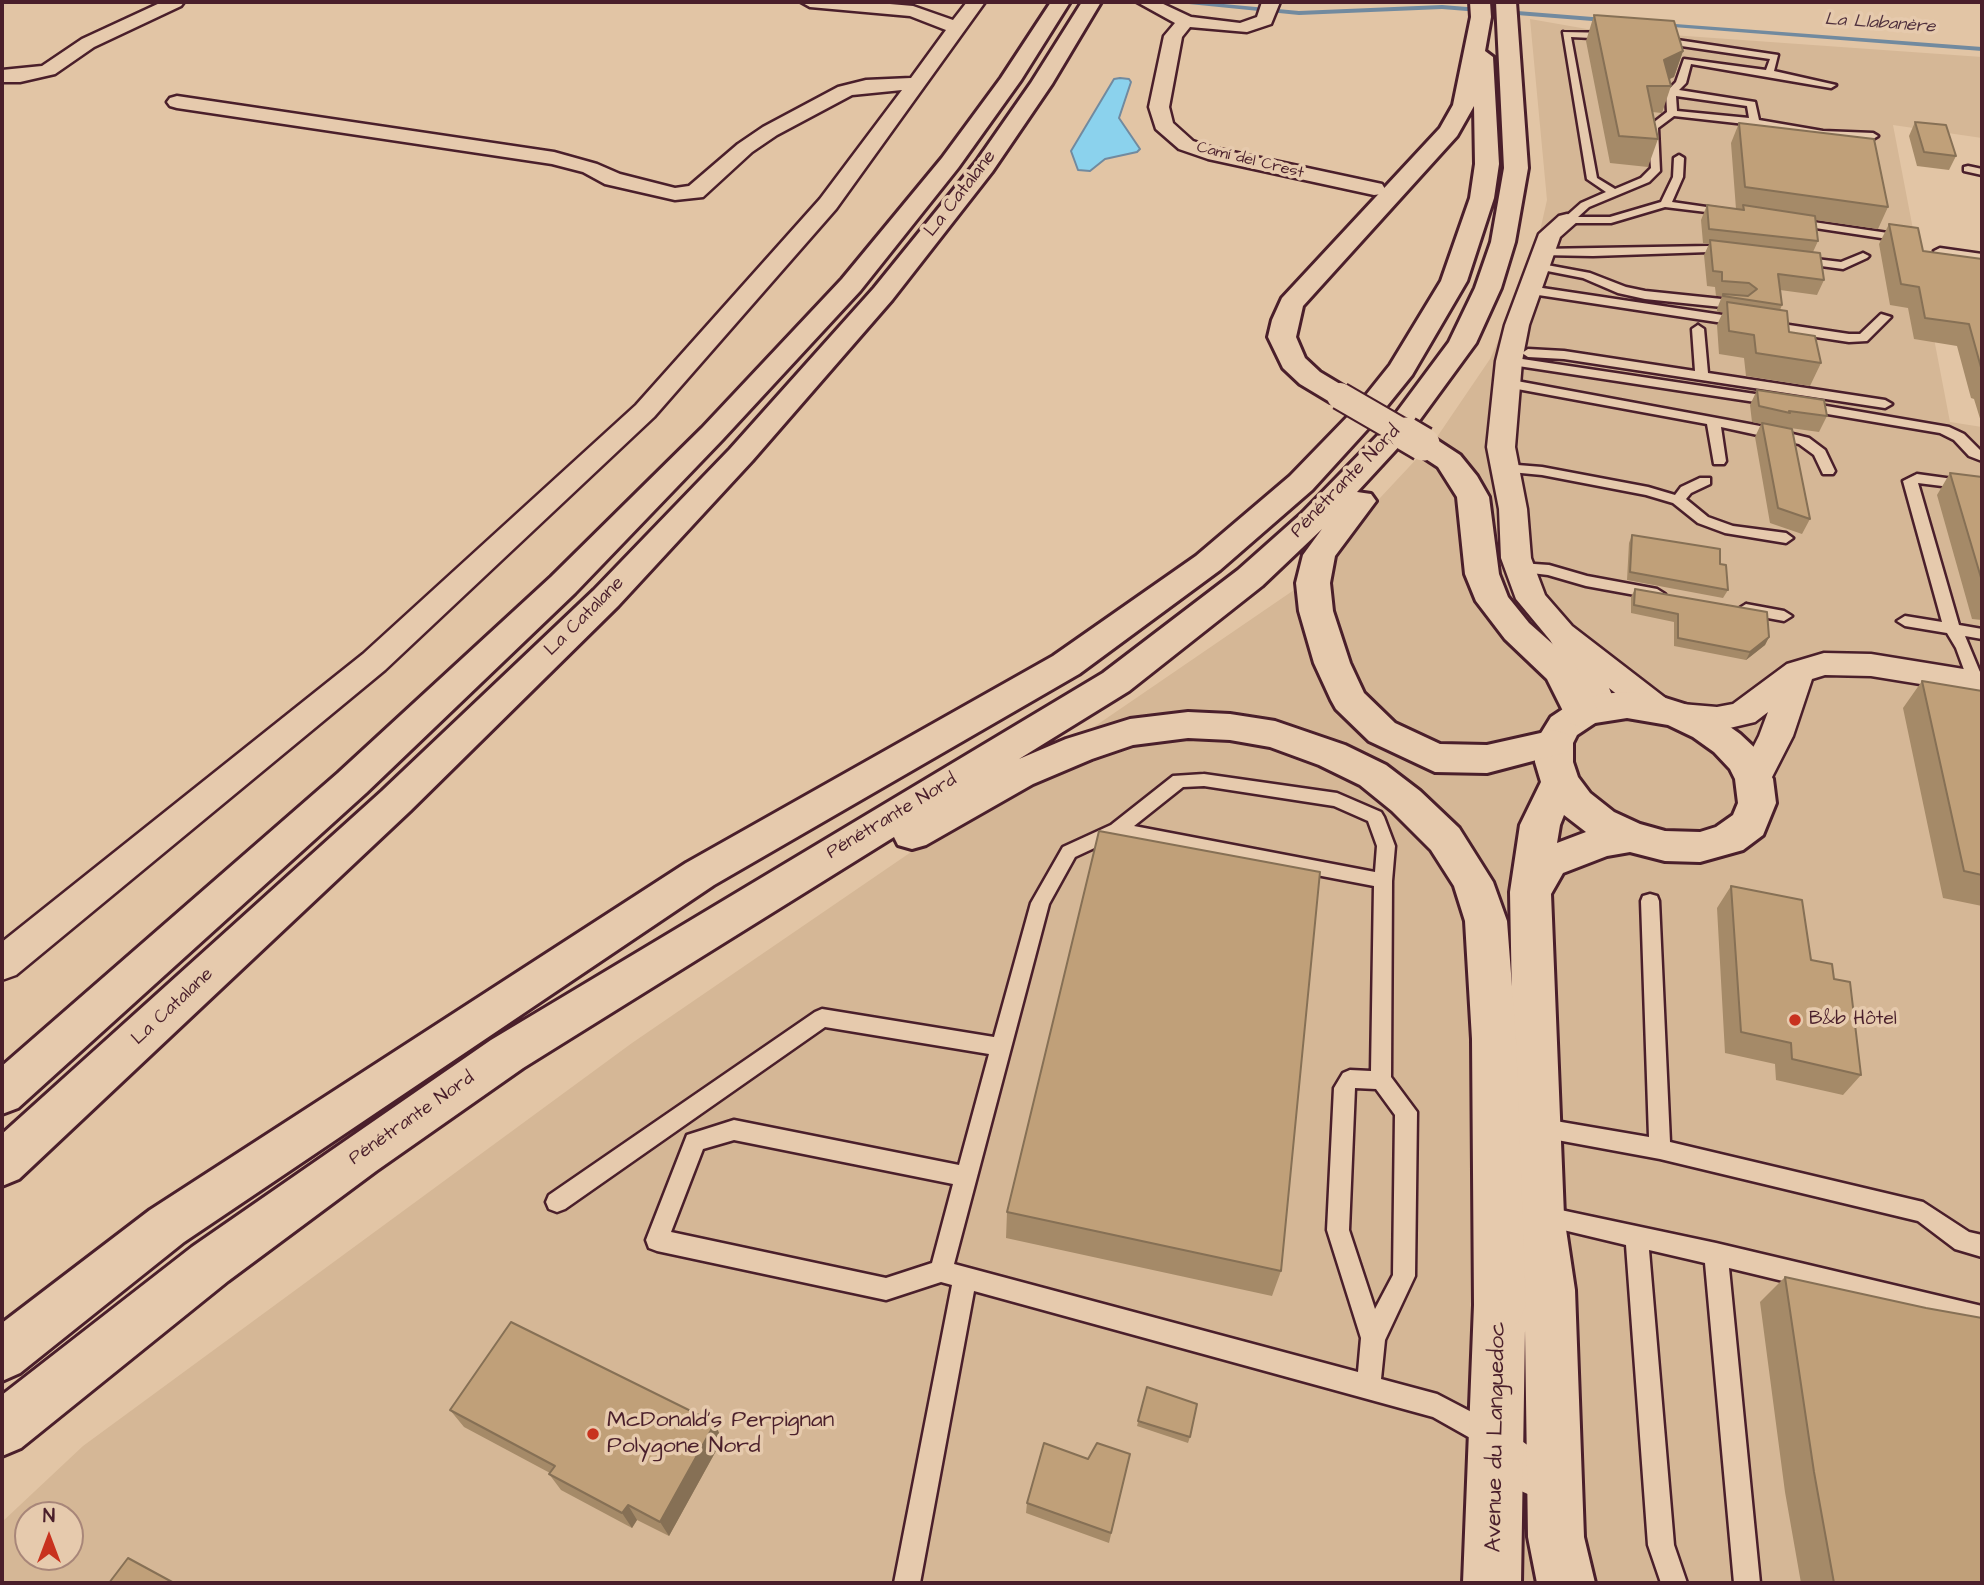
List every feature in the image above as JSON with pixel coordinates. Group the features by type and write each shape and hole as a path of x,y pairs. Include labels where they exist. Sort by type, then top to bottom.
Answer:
{"main road":[{"path":"913,208 945,152 1046,2"},
{"name":"La Catalane","path":"2,1094 352,783 563,585 712,434 842,295 950,163 1010,80 1081,2"},
{"name":"La Catalane","path":"2,1164 396,801 606,598 723,474 883,294 984,167 1041,84 1081,2"},
{"path":"1494,8 1464,105 1449,131 1291,304 1284,320 1282,337 1293,362 1310,378 1423,444 1449,461 1462,476 1473,497 1479,553 1493,601 1517,631 1561,672 1591,710"},
{"name":"Pénétrante Nord","path":"2,1429 210,1264 359,1156 507,1054 1116,682 1250,578 1312,522 1395,434 1462,343 1488,288 1503,242 1516,168 1494,8"},
{"name":"Pénétrante Nord","path":"2,1355 167,1226 700,874 1066,666 1208,562 1301,483 1364,416 1402,369 1454,281 1482,198 1487,164 1494,8"},
{"path":"1462,343 1404,445 1319,555 1313,583 1316,611 1332,663 1349,700 1382,732 1435,758 1487,759 1554,743"},
{"path":"1627,705 1669,712 1706,728 1727,743 1744,760 1755,779 1758,803 1749,824 1729,839 1700,847 1665,846 1630,837 1592,816 1576,803 1560,782 1554,762 1554,743 1564,726 1591,710 1627,705"},
{"path":"359,1156 854,867 1020,774 1079,749 1130,732 1188,725 1230,727 1275,734 1332,755 1373,775 1406,801 1445,839 1473,882 1486,921 1494,1039 1500,1305"},
{"name":"Avenue du Languedoc","path":"1560,782 1540,825 1530,892 1540,1216 1550,1290 1561,1560"},
{"path":"1530,892 1549,862 1603,842 1630,837"},
{"name":"Avenue du Languedoc","path":"1492,1583 1500,1305 1525,1268 1540,1216"}],"street":[{"path":"2,76 20,76 48,70 88,43 175,2"},
{"path":"810,2 913,11 957,28"},
{"path":"2,964 374,662 645,411 828,204 976,2"},
{"path":"1146,2 1186,20 1205,25 1241,28 1254,26 1269,10"},
{"name":"Camí del Crest","path":"1186,20 1173,36 1159,107 1163,125 1172,134 1186,145 1208,153 1374,189"},
{"path":"177,102 554,158 590,168 613,179 675,194 695,192 762,137 845,91 866,86 916,83"},
{"path":"1567,221 1549,234 1535,270 1508,366 1501,447 1513,509 1516,558 1531,599 1561,633 1586,672 1591,710"},
{"path":"1561,633 1669,712 1717,719 1743,714 1798,672 1824,664 1871,666 1979,683"},
{"path":"1755,779 1776,736 1798,672"}],"lane":[{"path":"1614,193 1592,179 1566,34 1627,38"},
{"path":"1640,39 1775,57 1769,73"},
{"path":"1671,92 1681,83 1687,61 1831,85"},
{"path":"1671,92 1672,113"},
{"path":"1671,92 1752,104 1754,122"},
{"path":"1567,221 1585,205 1645,180 1657,169 1653,127 1672,113 1754,122 1823,134 1874,136"},
{"path":"1665,204 1678,177 1679,158"},
{"path":"1968,169 1982,172"},
{"path":"1567,221 1611,220 1665,204 1744,215"},
{"path":"1783,221 1888,236"},
{"path":"1535,270 1592,253 1709,249 1749,254"},
{"path":"1982,257 1940,251 1945,268 1982,274"},
{"path":"1789,259 1843,266 1863,256"},
{"path":"1535,270 1586,275 1622,290 1645,295 1742,305"},
{"path":"1535,270 1849,338 1863,338 1885,317"},
{"path":"1699,328 1702,375"},
{"path":"1508,366 1564,355 1885,404"},
{"path":"1508,366 1713,421 1804,441 1820,453 1828,471"},
{"path":"1508,366 1886,419 1944,430 1959,437 1974,453 1982,457"},
{"path":"1713,421 1719,461"},
{"path":"1505,468 1555,473 1647,491 1678,500 1703,520 1730,530 1786,538"},
{"path":"1979,683 1964,648 1952,629 1910,481 1917,478 1982,487"},
{"path":"1678,500 1686,490 1705,481"},
{"path":"1520,568 1549,570 1586,581 1679,597"},
{"path":"1731,607 1784,616"},
{"path":"1905,621 1982,634"},
{"path":"907,1583 966,1177 1040,903 1069,852 1117,830 1179,781 1204,780 1337,800 1375,817 1386,846 1383,881 1381,1080 1406,1112 1404,1276 1373,1338 1368,1387"},
{"path":"1117,830 1383,881"},
{"path":"1650,901 1660,1149"},
{"path":"557,1202 822,1018 1002,1047"},
{"path":"1373,1338 1338,1230 1343,1088 1350,1079 1381,1080"},
{"path":"1538,1128 1660,1149 1923,1212 1963,1241 1982,1246"},
{"path":"966,1177 734,1130 695,1142 657,1240 886,1289 953,1274 1437,1406 1497,1439 1527,1460 1535,1510 1561,1560"},
{"path":"1540,1216 1716,1254 1982,1318"},
{"path":"1637,1237 1661,1545 1674,1583"},
{"path":"1716,1254 1747,1583"}],"shaded area":[{"path":"1530,19 1587,29 1982,57 1982,138 1893,125 1950,422 1982,427 1982,1583 2,1583 2,1522 14,1511 14,1571 84,1571 84,1501 24,1501 83,1446 632,1043 1294,590 1437,437 1490,359 1532,266 1547,200"}],"water":[{"path":"1114,79 1129,79 1131,82 1119,118 1140,149 1105,159 1090,171 1078,170 1071,151"}],"building":[{"path":"1594,15 1674,21 1683,51 1664,60 1671,86 1647,86 1658,139 1619,136"},
{"path":"1915,122 1946,125 1956,156 1924,152"},
{"path":"1739,123 1874,139 1888,207 1745,187"},
{"path":"1707,205 1744,210 1743,205 1815,216 1818,241 1709,229"},
{"path":"1889,224 1918,228 1923,251 1982,259 1982,371 1969,324 1925,318 1919,287 1901,284"},
{"path":"1710,240 1820,253 1824,280 1778,274 1782,305 1723,296 1748,296 1757,289 1749,283 1722,281 1722,272 1713,271"},
{"path":"1727,302 1787,311 1789,332 1815,336 1821,363 1756,353 1754,335 1729,331"},
{"path":"1757,390 1824,400 1827,416 1789,411 1790,413 1759,406"},
{"path":"1762,423 1792,429 1810,519 1778,508"},
{"path":"1950,473 1982,477 1982,581"},
{"path":"1632,535 1720,549 1720,564 1726,565 1728,590 1630,572"},
{"path":"1635,589 1767,612 1769,637 1750,652 1678,638 1678,614 1634,605"},
{"path":"1922,681 1982,691 1982,875 1964,871"},
{"path":"1099,831 1320,872 1281,1271 1007,1212"},
{"path":"1731,886 1802,900 1811,960 1832,964 1834,979 1850,982 1861,1075 1792,1059 1791,1043 1741,1032"},
{"path":"1785,1277 1982,1318 1982,1583 1834,1583 1814,1472"},
{"name":"McDonald's Perpignan Polygone Nord","path":"511,1322 715,1423 660,1522 628,1505 622,1513 549,1474 555,1466 450,1410"},
{"path":"1147,1387 1197,1404 1190,1437 1138,1421"},
{"path":"1044,1443 1088,1459 1097,1443 1130,1454 1111,1533 1027,1503"},
{"path":"128,1558 174,1583 109,1583"}],"waterway":[{"name":"La Llabanère","path":"1189,2 1299,13 1442,7 1605,20"},
{"name":"La Llabanère","path":"1662,25 1982,49"}],"place":[{"name":"B&b Hôtel","path":"1795,1020"},
{"name":"McDonald's Perpignan Polygone Nord","path":"593,1434"}]}
